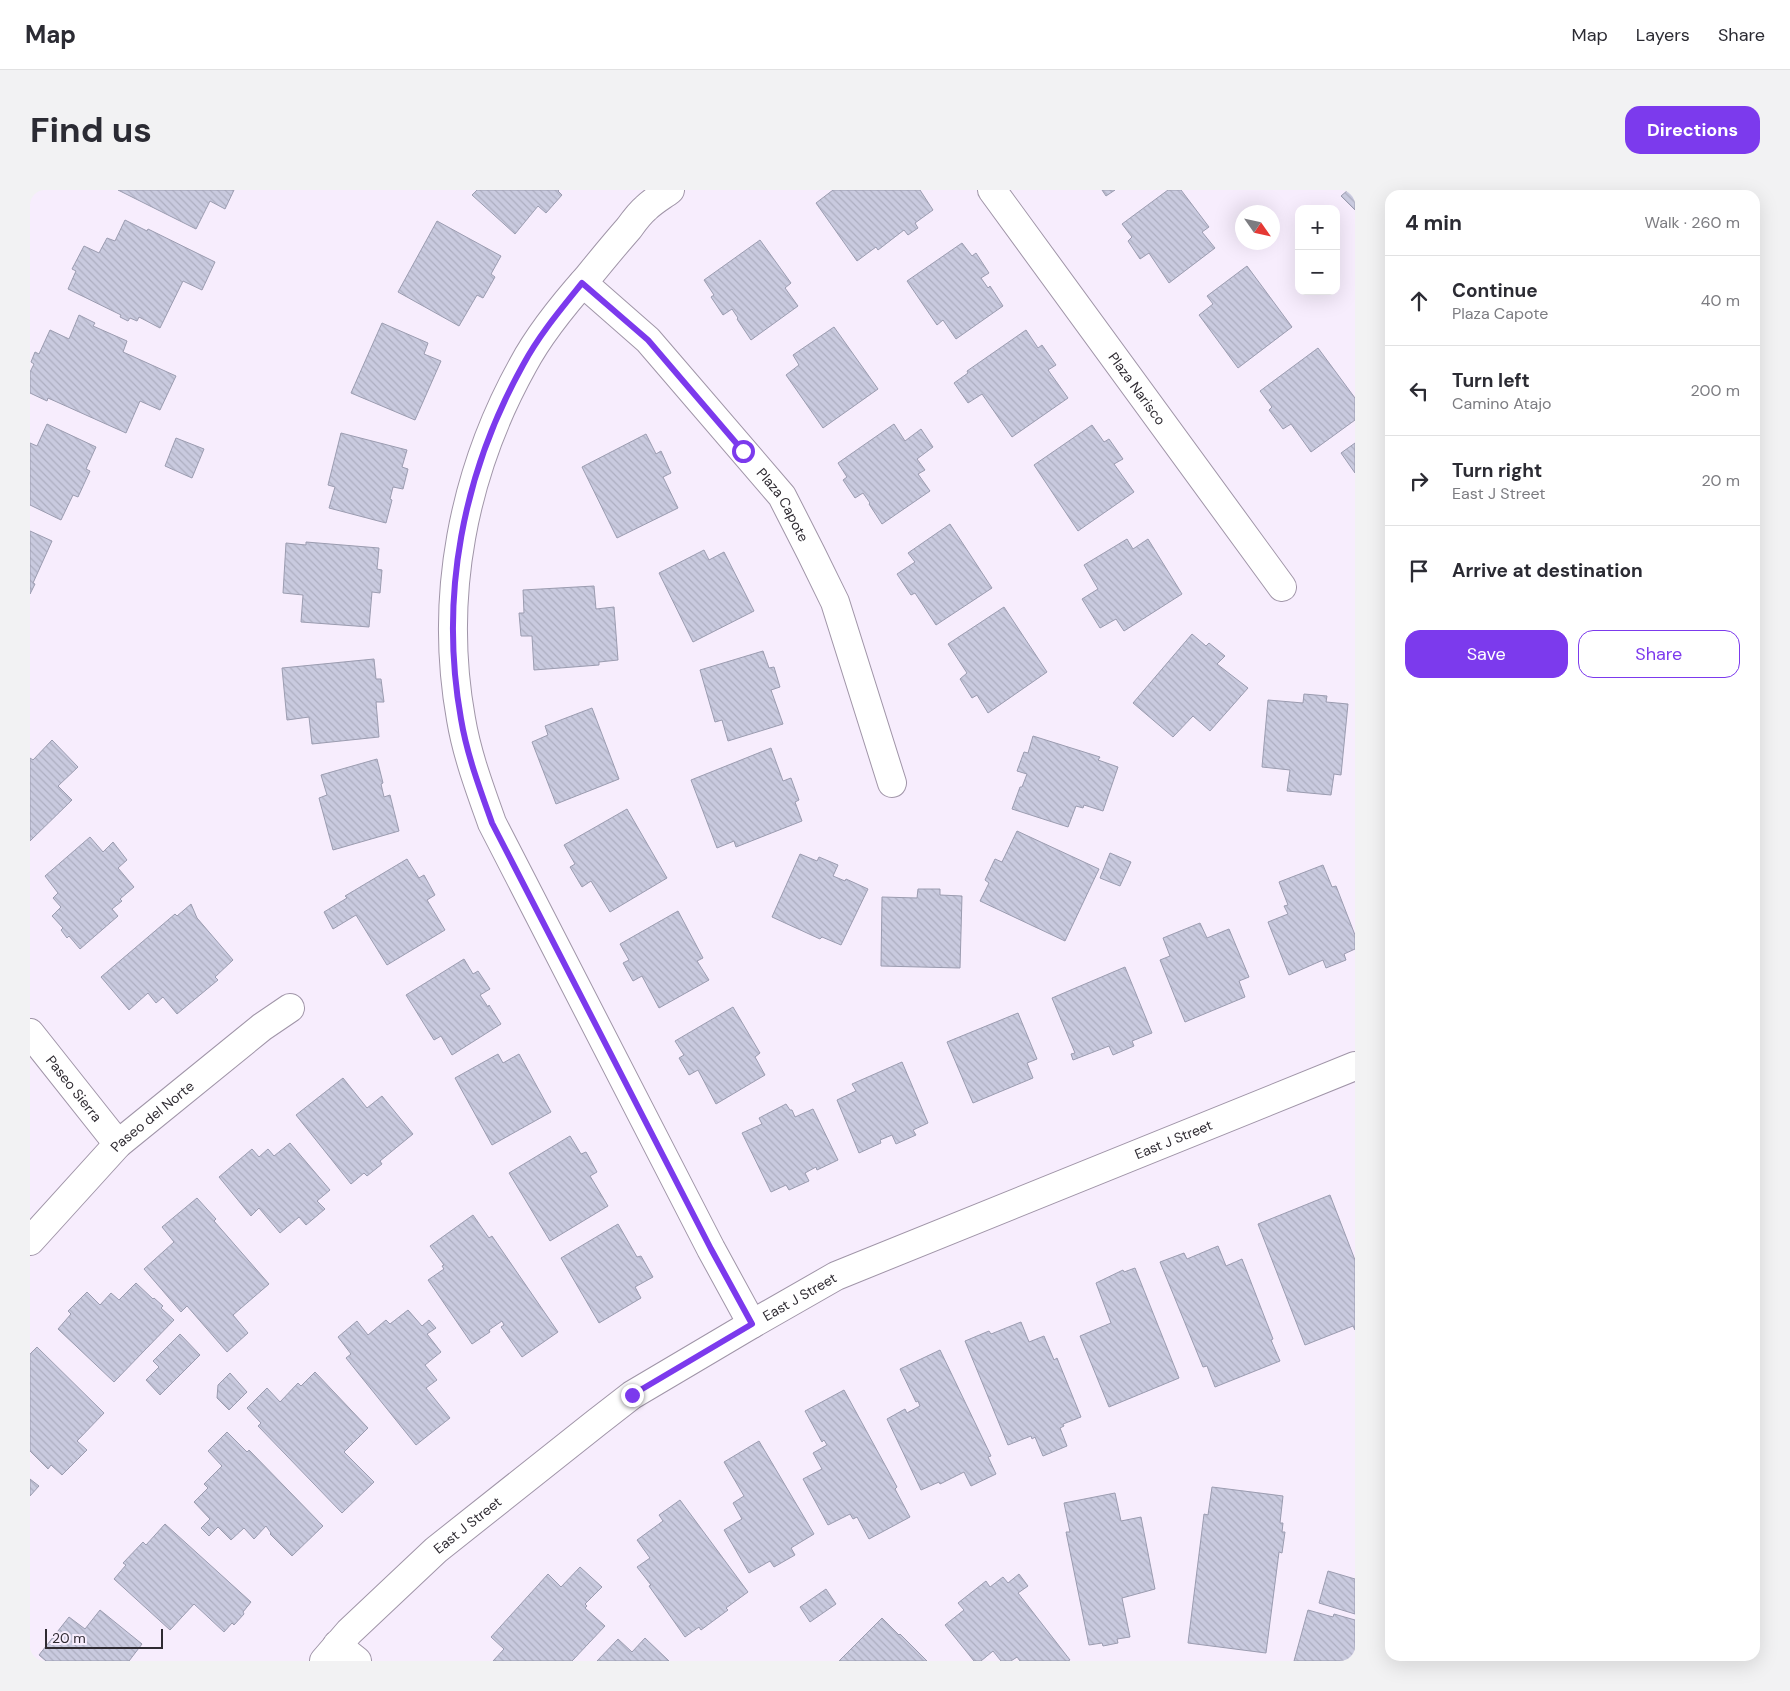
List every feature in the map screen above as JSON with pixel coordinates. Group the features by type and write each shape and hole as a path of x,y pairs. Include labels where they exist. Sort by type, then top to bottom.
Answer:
{"street":[{"path":"670,190 646,208 551,322 520,371 493,426 467,503 457,556 452,610 454,665 461,719 474,772 492,823 711,1249 752,1324"},
{"name":"Plaza Narisco","path":"992,190 1282,587"},
{"name":"Plaza Capote","path":"582,283 648,340 782,496 812,553 834,602 892,783"},
{"name":"Paseo del Norte","path":"30,1241 118,1144 262,1028 290,1008"},
{"name":"Paseo Sierra","path":"30,1033 118,1144"},
{"name":"East J Street","path":"339,1656 436,1550 625,1400 752,1324 836,1276 1355,1066"}],"building":[{"path":"118,190 234,190 225,209 210,201 196,229"},
{"path":"477,190 559,190 562,195 546,213 538,206 515,234 472,195"},
{"path":"833,190 920,190 933,210 915,223 918,228 908,235 904,230 878,250 876,247 857,261 816,203"},
{"path":"1102,190 1115,190 1106,196"},
{"path":"1168,190 1181,190 1209,227 1202,232 1215,248 1169,283 1149,253 1140,259 1128,241 1132,237 1122,224"},
{"path":"1348,190 1355,190 1355,210 1341,196"},
{"path":"125,220 147,231 148,229 215,262 202,290 183,281 160,328 139,317 137,321 130,318 128,321 120,317 121,315 68,289 76,271 72,269 84,246 99,253 107,238 115,241"},
{"path":"437,221 501,256 491,274 495,277 483,298 477,295 459,326 398,292"},
{"path":"760,240 791,283 785,288 798,306 751,340 732,309 723,315 711,297 714,295 704,280"},
{"path":"962,243 972,256 976,253 989,273 981,278 988,288 990,286 1003,306 956,339 943,320 937,325 907,281"},
{"path":"1247,266 1292,327 1238,368 1199,315 1213,304 1207,296"},
{"path":"79,315 95,323 93,326 127,341 123,352 176,376 160,410 140,401 126,433 48,398 47,401 30,393 30,372 34,364 31,362 35,352 39,354 50,330 69,339"},
{"path":"382,323 428,343 424,354 441,361 415,420 351,393"},
{"path":"834,327 878,389 823,428 786,375 799,365 793,355"},
{"path":"1026,330 1038,348 1042,345 1056,365 1048,370 1068,398 1012,437 982,394 968,403 954,383 968,373 967,371"},
{"path":"1318,348 1355,398 1355,420 1311,452 1291,424 1283,429 1269,410 1272,407 1260,391"},
{"path":"47,424 96,447 86,469 90,471 78,497 73,495 61,520 30,505 30,443 37,446"},
{"path":"894,424 905,441 921,429 933,447 917,459 925,470 918,474 930,491 882,524 863,493 855,498 843,480 847,477 838,463"},
{"path":"1092,425 1104,442 1109,439 1123,459 1114,464 1134,492 1078,531 1034,465"},
{"path":"341,433 407,450 402,467 408,469 403,489 393,487 386,523 329,508 335,487 328,485"},
{"path":"646,434 656,454 661,451 671,473 663,477 678,508 617,538 582,467"},
{"path":"176,438 204,449 192,478 165,466"},
{"path":"1355,443 1355,473 1341,453"},
{"path":"950,524 992,588 936,625 915,593 911,595 897,574 915,562 908,553"},
{"path":"30,531 52,541 30,594"},
{"path":"1127,539 1133,549 1148,539 1182,594 1124,631 1116,619 1100,628 1082,599 1098,589 1084,565"},
{"path":"306,542 379,548 377,569 382,570 380,593 372,592 369,627 301,622 303,595 283,593 286,543 306,545"},
{"path":"704,550 709,560 724,552 754,611 693,642 659,573"},
{"path":"594,586 596,609 614,607 618,660 599,662 599,665 534,670 532,636 521,636 519,613 524,613 523,590"},
{"path":"1004,607 1047,672 988,713 977,695 972,698 960,679 967,673 948,644"},
{"path":"1192,634 1206,646 1209,643 1225,656 1217,664 1248,688 1210,731 1193,716 1173,737 1133,703"},
{"path":"763,651 769,668 774,667 780,687 771,690 783,724 728,741 722,720 715,722 700,670"},
{"path":"374,659 376,679 381,679 384,702 376,702 379,737 312,744 309,717 287,720 282,668"},
{"path":"1304,694 1327,696 1326,702 1348,704 1341,775 1334,774 1331,795 1287,791 1290,770 1262,767 1268,700 1303,703"},
{"path":"592,708 619,779 556,804 532,742 548,735 545,726"},
{"path":"1033,736 1100,757 1098,760 1118,767 1103,811 1084,805 1083,808 1076,806 1068,827 1012,809 1027,774 1017,771 1024,752 1028,753"},
{"path":"52,740 78,767 58,786 72,800 30,841 30,758 33,760"},
{"path":"771,748 783,781 791,778 799,800 795,802 802,821 736,847 734,841 717,848 691,780"},
{"path":"377,759 383,783 381,784 384,797 390,795 399,831 333,850 319,798 327,795 321,775"},
{"path":"627,809 667,878 610,912 591,881 582,887 570,867 575,864 564,845"},
{"path":"1017,831 1099,869 1065,941 980,901 989,883 985,880 995,859 1002,862"},
{"path":"90,837 103,852 113,842 127,860 118,868 134,887 112,909 118,916 80,949 69,936 67,938 61,930 63,928 52,916 61,907 53,898 58,893 45,876"},
{"path":"1110,853 1131,862 1120,886 1100,878"},
{"path":"800,854 817,861 819,857 838,865 833,876 845,881 846,879 868,889 841,945 822,937 820,939 772,917"},
{"path":"407,859 419,878 424,875 435,895 427,900 445,930 387,965 356,915 333,929 324,912 347,898 345,896"},
{"path":"1323,865 1332,887 1336,886 1355,935 1355,949 1344,954 1346,960 1326,968 1323,960 1289,975 1268,922 1288,914 1284,906 1288,905 1279,882"},
{"path":"918,889 940,889 940,895 962,896 960,968 881,966 882,897 917,898"},
{"path":"191,904 197,918 233,960 215,977 218,980 177,1014 163,997 156,1003 148,993 129,1010 101,977 175,914 177,916"},
{"path":"678,911 703,958 697,961 709,980 659,1008 642,976 633,981 623,963 629,960 620,944"},
{"path":"1200,923 1207,938 1229,929 1249,977 1239,981 1245,997 1185,1022 1160,960 1170,956 1163,938"},
{"path":"464,959 473,974 478,971 490,989 480,995 501,1024 452,1055 441,1036 434,1040 406,995"},
{"path":"1125,967 1152,1033 1132,1041 1134,1046 1113,1055 1109,1046 1073,1060 1071,1054 1075,1053 1052,998"},
{"path":"733,1007 760,1053 755,1057 765,1075 716,1104 698,1070 689,1075 679,1058 684,1055 675,1041"},
{"path":"1018,1013 1037,1059 1027,1063 1033,1078 973,1103 947,1042"},
{"path":"498,1054 503,1063 519,1054 551,1112 492,1145 455,1078"},
{"path":"902,1062 928,1123 913,1130 916,1135 896,1144 892,1135 880,1140 881,1143 859,1153 837,1100 856,1091 852,1084"},
{"path":"343,1078 367,1108 382,1096 413,1134 380,1161 382,1164 367,1176 364,1173 351,1184 296,1115"},
{"path":"786,1104 792,1110 795,1117 813,1109 838,1160 817,1170 816,1167 805,1173 809,1181 789,1190 786,1185 771,1192 742,1133 762,1124 759,1118"},
{"path":"570,1136 581,1154 586,1152 597,1172 590,1176 608,1206 550,1241 509,1173"},
{"path":"290,1143 330,1190 317,1201 325,1209 306,1225 299,1217 280,1233 259,1208 251,1216 219,1177 252,1149 259,1157 268,1149 274,1156"},
{"path":"1330,1195 1355,1260 1355,1330 1353,1326 1305,1345 1258,1224"},
{"path":"197,1198 216,1219 214,1221 269,1284 233,1315 248,1333 227,1352 187,1306 181,1312 144,1269 174,1242 162,1227"},
{"path":"473,1215 489,1238 492,1236 558,1332 522,1357 501,1327 504,1325 502,1321 472,1344 428,1280 444,1269 442,1266 444,1265 430,1246"},
{"path":"618,1224 637,1257 641,1256 653,1277 635,1287 641,1298 599,1323 561,1258"},
{"path":"1218,1246 1226,1266 1242,1259 1280,1361 1215,1387 1207,1366 1203,1367 1160,1262 1184,1253 1187,1259"},
{"path":"1135,1268 1179,1378 1109,1407 1080,1336 1111,1323 1096,1283 1123,1270 1124,1272"},
{"path":"136,1283 163,1306 161,1308 174,1320 114,1382 58,1329 71,1314 68,1311 87,1292 100,1305 111,1293 119,1300"},
{"path":"408,1310 422,1326 429,1320 436,1328 427,1334 441,1352 425,1365 437,1380 426,1388 450,1418 416,1445 346,1358 351,1354 338,1337 357,1321 368,1335 386,1320 390,1324"},
{"path":"1021,1322 1029,1342 1044,1336 1054,1360 1057,1358 1081,1417 1063,1424 1064,1426 1060,1428 1067,1446 1043,1456 1035,1437 1032,1439 1031,1436 1008,1445 965,1341 989,1331 991,1334"},
{"path":"180,1334 200,1355 160,1395 146,1380 159,1367 153,1361"},
{"path":"37,1347 104,1413 77,1441 87,1450 62,1475 51,1465 48,1469 30,1451 30,1354"},
{"path":"940,1350 991,1456 988,1457 996,1474 971,1486 964,1472 940,1484 939,1482 921,1490 887,1419 905,1409 907,1413 920,1406 918,1401 916,1402 900,1369"},
{"path":"315,1372 368,1428 344,1452 374,1482 342,1513 258,1426 261,1423 247,1408 267,1388 280,1402 298,1383 301,1386"},
{"path":"230,1373 247,1392 229,1410 217,1398 218,1385"},
{"path":"844,1390 897,1487 895,1489 910,1517 869,1539 857,1517 853,1519 850,1514 828,1525 803,1479 822,1469 813,1453 827,1445 824,1440 822,1442 805,1411"},
{"path":"227,1432 247,1452 249,1450 323,1526 292,1556 270,1534 266,1526 254,1539 244,1528 231,1540 218,1527 209,1536 201,1528 210,1519 194,1502 208,1488 204,1484 222,1466 208,1451"},
{"path":"759,1441 814,1534 791,1548 795,1555 774,1567 770,1561 749,1573 724,1530 742,1519 733,1503 744,1496 724,1462"},
{"path":"30,1479 39,1486 30,1496"},
{"path":"1212,1487 1283,1496 1280,1523 1283,1523 1282,1532 1285,1532 1282,1553 1279,1552 1266,1653 1188,1643 1204,1514 1208,1515"},
{"path":"1115,1493 1121,1521 1141,1517 1155,1589 1122,1598 1130,1637 1117,1639 1118,1643 1103,1646 1102,1643 1089,1645 1066,1532 1070,1532 1064,1503"},
{"path":"680,1500 748,1592 701,1630 699,1627 685,1637 637,1567 650,1558 637,1540 663,1521 659,1515"},
{"path":"165,1524 251,1602 243,1612 244,1614 224,1632 194,1604 170,1630 114,1579 126,1565 123,1563 143,1542 146,1545"},
{"path":"580,1567 602,1587 585,1604 587,1606 585,1608 605,1626 572,1661 493,1661 504,1649 491,1637 548,1574 561,1587"},
{"path":"1328,1571 1355,1579 1355,1614 1319,1603"},
{"path":"1019,1574 1028,1586 1018,1593 1070,1660 1020,1661 1017,1657 1011,1661 1001,1661 993,1651 981,1661 974,1661 945,1625 964,1610 958,1603 986,1581 990,1587 1003,1577 1008,1583"},
{"path":"826,1589 836,1604 810,1622 800,1607"},
{"path":"100,1610 142,1644 129,1661 46,1661 39,1655 69,1617 85,1629"},
{"path":"1308,1610 1333,1617 1334,1614 1355,1620 1355,1661 1294,1661"},
{"path":"882,1618 900,1634 927,1661 839,1661"},
{"path":"645,1638 669,1661 597,1661 618,1639 632,1652"}],"route":[{"path":"632,1395 752,1324 711,1249 492,823 474,772 461,719 454,665 452,610 457,556 467,503 482,454 500,408 524,363 551,322 582,283 648,340 743,451"}]}
